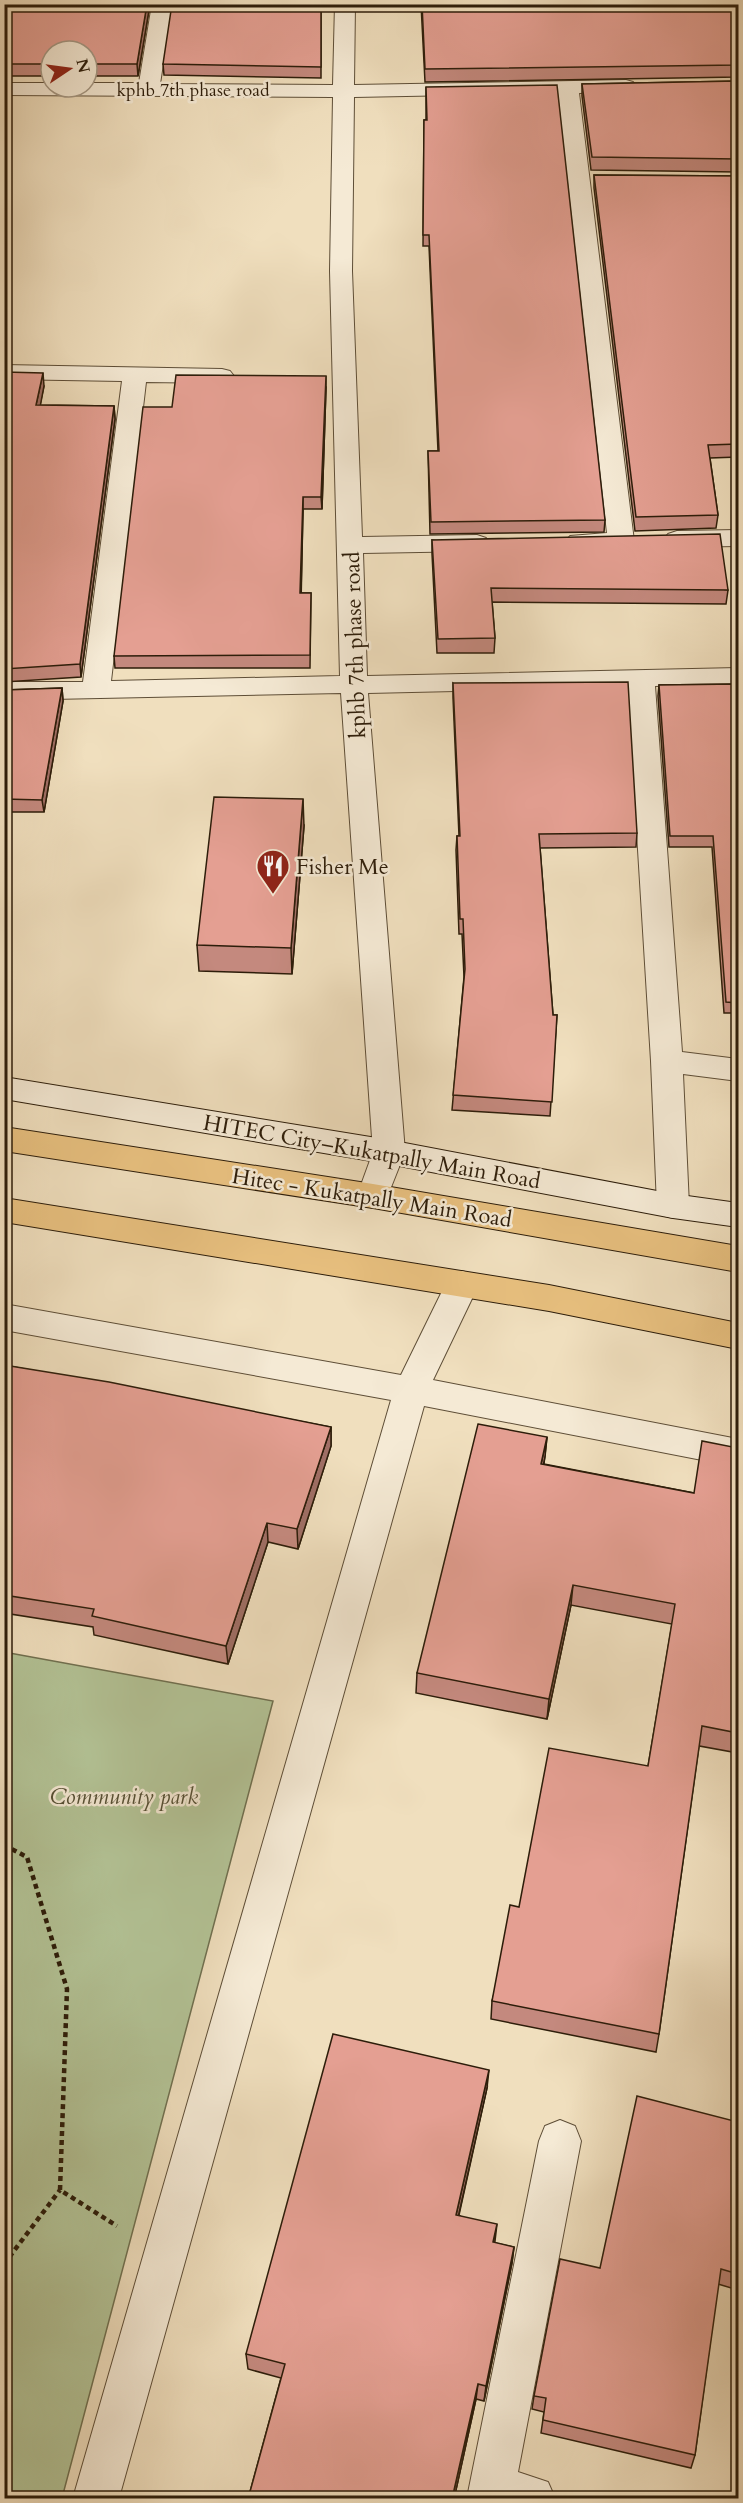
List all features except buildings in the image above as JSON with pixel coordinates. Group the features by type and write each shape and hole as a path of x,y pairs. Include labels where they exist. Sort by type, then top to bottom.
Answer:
{"main road":[{"name":"Hitec - Kukatpally Main Road","path":"4,1139 373,1196 738,1259"},
{"path":"4,1210 549,1298 738,1336"}],"street":[{"path":"149,89 162,4"},
{"name":"kphb 7th phase road","path":"345,4 341,208 332,378 350,545 354,686 389,1152 373,1196"},
{"name":"kphb 7th phase road","path":"4,89 345,91 648,85"},
{"path":"568,86 590,179 640,540"},
{"path":"4,372 239,377"},
{"path":"96,690 135,375"},
{"path":"562,542 738,538"},
{"path":"350,545 503,543"},
{"path":"4,691 354,686 738,676"},
{"path":"641,678 667,1061 673,1206"},
{"path":"667,1061 738,1070"},
{"name":"HITEC City–Kukatpally Main Road","path":"4,1088 389,1152 673,1206 738,1215"},
{"path":"96,2499 411,1390 462,1284"},
{"path":"4,1317 411,1390 738,1453"},
{"path":"505,2495 560,2141"}],"path":[{"path":"4,1845 27,1857 66,1989 60,2190 4,2264"},
{"path":"60,2190 122,2229"}],"green space":[{"name":"Community park","path":"4,1652 273,1701 62,2498 5,2498"}],"place":[{"name":"Fisher Me","path":"273,895"}]}
